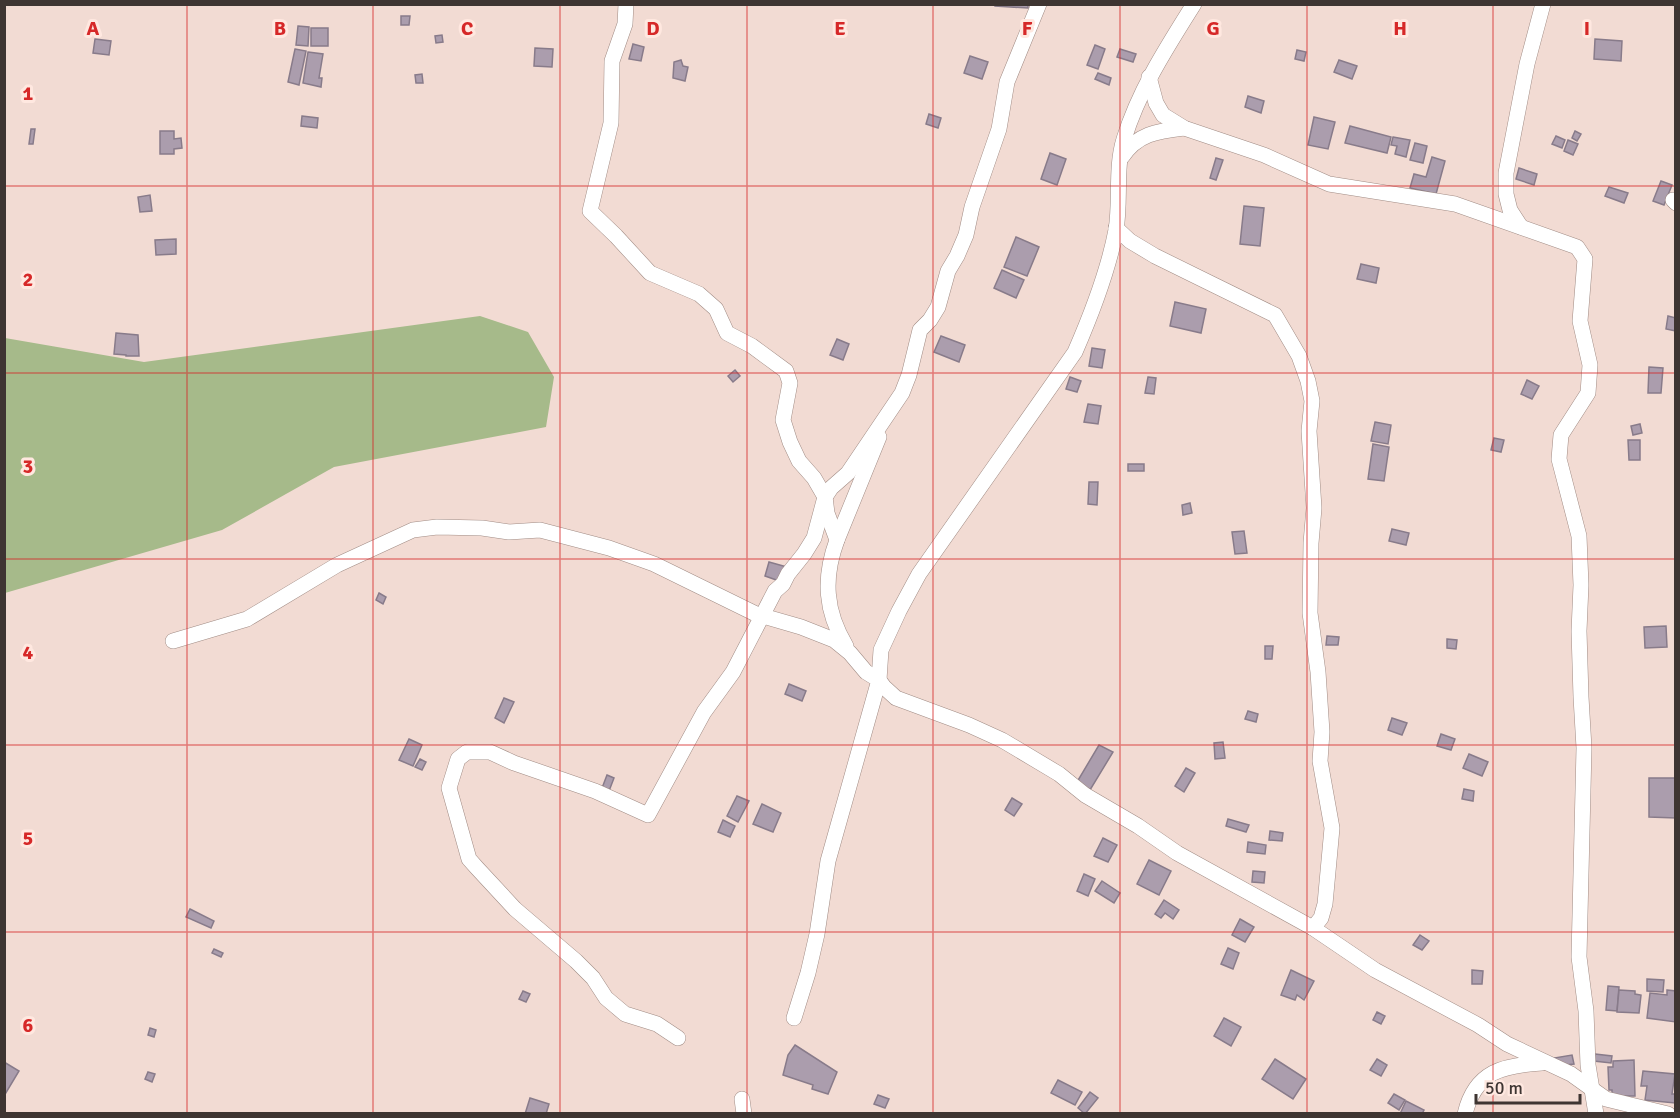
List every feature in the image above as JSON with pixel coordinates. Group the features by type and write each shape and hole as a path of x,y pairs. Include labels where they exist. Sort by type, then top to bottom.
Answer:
{"street":[{"path":"626,4 625,24 612,61 611,123 590,211 650,273 699,294 716,309 727,333 752,346 786,371 790,383 783,420 799,461 814,478 825,497 827,513 837,540"},
{"path":"678,1038 657,1024 625,1014 606,998 593,978 515,909 469,859 449,788 458,759 467,752 490,752 514,763 595,791 648,815 704,712 733,672 775,591 783,584 814,538 825,497 831,488 848,473 902,393 920,330 938,307 948,271 966,235 972,207 999,129 1006,82 1039,4"},
{"path":"794,1018 808,974 817,934 828,861 879,680 881,650 898,611 920,574 1075,352 1106,270 1116,228 1124,141 1149,77 1194,4"},
{"path":"1521,227 1510,210 1506,194 1506,173 1527,64 1543,4"},
{"path":"1149,77 1156,103 1163,115 1184,128 1264,155 1329,184 1455,204 1577,247 1585,259 1580,321 1590,365 1588,393 1562,435 1559,459 1579,536 1580,686 1584,748 1579,957 1587,1011 1588,1065 1596,1113"},
{"path":"1121,159 1132,143 1150,134 1184,128"},
{"path":"1116,228 1130,241 1155,256 1275,315 1294,347 1308,381 1312,401 1309,431 1314,508 1310,613 1318,672 1322,732 1320,760 1332,828 1325,904 1321,918 1313,928"},
{"path":"886,419 837,540 830,560 827,584 837,630 850,653 866,672 879,680 896,698 1002,740 1059,774 1085,795 1138,826 1177,853 1253,897 1313,928 1375,970 1468,1020 1507,1044 1571,1074 1606,1099 1668,1113"},
{"path":"173,641 247,619 337,565 413,530 437,527 483,528 509,532 540,530 568,537 654,564 762,616 801,627 834,640 850,653"},
{"path":"1465,1113 1477,1084 1493,1072 1515,1064 1545,1062"}],"green space":[{"path":"480,316 528,332 554,377 546,427 334,467 222,530 5,593 5,338 144,362"}],"building":[{"path":"995,4 1028,4 1028,8 995,6"},
{"path":"401,16 410,16 409,25 401,25"},
{"path":"298,26 309,27 308,46 296,45"},
{"path":"311,28 328,28 328,46 311,46"},
{"path":"442,35 443,42 436,43 435,36"},
{"path":"95,39 111,41 109,55 93,53"},
{"path":"1595,39 1622,41 1621,61 1594,59"},
{"path":"633,44 644,47 641,61 629,59"},
{"path":"1095,45 1105,49 1098,69 1087,65"},
{"path":"535,48 553,49 552,67 534,66"},
{"path":"295,49 306,51 299,85 288,82"},
{"path":"1120,49 1136,54 1133,62 1117,57"},
{"path":"1297,50 1306,52 1304,61 1295,59"},
{"path":"308,52 323,54 319,78 322,78 321,87 303,83"},
{"path":"970,56 988,62 982,79 964,73"},
{"path":"681,60 683,66 688,67 685,81 673,78 674,62"},
{"path":"1339,60 1357,66 1352,79 1334,72"},
{"path":"1098,73 1111,78 1109,85 1095,79"},
{"path":"422,74 423,83 416,83 415,75"},
{"path":"1248,96 1264,101 1261,113 1245,107"},
{"path":"929,114 941,118 938,128 926,124"},
{"path":"302,116 318,118 317,128 301,126"},
{"path":"1314,117 1335,122 1328,149 1308,145"},
{"path":"1350,126 1391,137 1387,153 1345,143"},
{"path":"31,129 35,129 33,144 29,144"},
{"path":"160,131 174,131 174,139 181,138 182,148 174,149 174,154 160,154"},
{"path":"1575,131 1581,134 1577,141 1572,138"},
{"path":"1556,136 1565,140 1562,148 1552,144"},
{"path":"1393,137 1410,140 1406,157 1395,154 1397,146 1391,145"},
{"path":"1568,140 1578,144 1573,155 1564,151"},
{"path":"1415,143 1427,146 1423,163 1410,160"},
{"path":"1050,153 1066,159 1057,185 1041,179"},
{"path":"1432,157 1445,161 1436,194 1410,188 1414,174 1426,177"},
{"path":"1216,158 1223,160 1216,180 1210,178"},
{"path":"1519,168 1537,174 1534,185 1516,179"},
{"path":"1661,181 1672,185 1664,205 1653,201"},
{"path":"1609,187 1628,193 1624,203 1605,196"},
{"path":"150,195 152,211 140,212 138,197"},
{"path":"1244,206 1264,208 1260,246 1240,244"},
{"path":"1016,237 1039,247 1027,276 1004,267"},
{"path":"176,239 176,254 156,255 155,240"},
{"path":"1361,264 1379,268 1376,283 1357,279"},
{"path":"1002,270 1024,280 1016,298 994,288"},
{"path":"1175,302 1206,309 1201,333 1170,326"},
{"path":"1668,316 1676,318 1676,331 1666,329"},
{"path":"116,333 138,335 139,356 114,354"},
{"path":"941,336 965,345 959,362 934,352"},
{"path":"837,339 849,344 843,360 830,355"},
{"path":"1092,348 1105,350 1102,368 1089,366"},
{"path":"1649,367 1663,368 1661,393 1648,393"},
{"path":"735,370 740,376 733,382 728,376"},
{"path":"1070,377 1081,381 1077,392 1066,389"},
{"path":"1148,377 1156,378 1154,394 1145,393"},
{"path":"1527,380 1539,386 1532,399 1521,394"},
{"path":"1088,404 1101,406 1098,424 1084,422"},
{"path":"1375,422 1391,425 1388,444 1371,441"},
{"path":"1640,424 1642,433 1633,435 1631,426"},
{"path":"1494,438 1504,440 1501,452 1491,450"},
{"path":"1628,440 1640,440 1640,460 1629,460"},
{"path":"1373,444 1389,447 1384,481 1368,479"},
{"path":"1128,464 1144,464 1144,471 1128,471"},
{"path":"1089,482 1098,482 1097,505 1088,504"},
{"path":"1190,503 1192,513 1183,515 1182,505"},
{"path":"1392,529 1409,533 1406,545 1389,541"},
{"path":"1244,531 1247,553 1235,554 1232,532"},
{"path":"769,562 787,567 782,582 765,576"},
{"path":"379,593 386,597 383,604 376,600"},
{"path":"1666,626 1667,647 1645,648 1644,627"},
{"path":"1327,636 1339,637 1338,645 1326,645"},
{"path":"1447,639 1457,640 1456,649 1447,648"},
{"path":"1265,646 1273,646 1272,659 1265,659"},
{"path":"789,684 806,691 802,701 785,694"},
{"path":"504,698 514,702 504,723 495,718"},
{"path":"1248,711 1258,714 1256,722 1245,719"},
{"path":"1392,718 1407,723 1402,735 1388,730"},
{"path":"1441,734 1455,739 1451,750 1437,746"},
{"path":"409,739 422,745 413,766 399,760"},
{"path":"1223,742 1225,758 1215,759 1214,743"},
{"path":"1099,745 1113,752 1090,790 1077,782"},
{"path":"1469,754 1488,762 1482,776 1463,768"},
{"path":"420,759 426,762 422,770 415,767"},
{"path":"1186,768 1195,773 1184,792 1175,786"},
{"path":"607,775 614,778 609,791 602,788"},
{"path":"1649,778 1676,778 1676,818 1649,817"},
{"path":"1464,789 1474,791 1473,801 1462,799"},
{"path":"737,796 749,801 738,822 727,816"},
{"path":"1012,798 1022,804 1014,816 1005,810"},
{"path":"762,804 781,813 773,832 753,824"},
{"path":"1228,819 1249,825 1246,832 1226,826"},
{"path":"723,820 735,826 730,837 718,832"},
{"path":"1270,831 1283,833 1282,841 1269,840"},
{"path":"1103,838 1117,845 1108,862 1094,856"},
{"path":"1248,842 1266,845 1265,854 1247,852"},
{"path":"1149,860 1171,871 1159,895 1137,884"},
{"path":"1253,871 1265,872 1264,883 1252,882"},
{"path":"1084,874 1095,879 1088,896 1077,891"},
{"path":"1102,881 1120,893 1114,903 1095,891"},
{"path":"1164,900 1179,910 1173,919 1165,913 1161,918 1155,914"},
{"path":"190,909 214,921 211,928 186,917"},
{"path":"1240,919 1254,927 1245,942 1232,935"},
{"path":"1420,935 1429,941 1422,950 1413,945"},
{"path":"1228,948 1239,953 1233,969 1221,964"},
{"path":"214,949 223,953 221,957 212,953"},
{"path":"1291,970 1314,981 1304,1000 1297,995 1295,1000 1281,995"},
{"path":"1472,970 1483,971 1482,984 1472,984"},
{"path":"1647,979 1664,980 1663,992 1647,991"},
{"path":"1608,986 1619,987 1617,1011 1606,1010"},
{"path":"1619,990 1635,991 1635,994 1641,995 1639,1013 1617,1012"},
{"path":"1667,990 1676,991 1676,1022 1647,1018 1650,993 1667,995"},
{"path":"523,991 530,994 526,1002 519,999"},
{"path":"1377,1012 1385,1016 1381,1024 1373,1020"},
{"path":"1224,1018 1241,1027 1231,1046 1214,1036"},
{"path":"150,1028 156,1030 154,1037 148,1035"},
{"path":"795,1045 837,1072 828,1094 812,1089 813,1085 783,1075 788,1055"},
{"path":"1595,1054 1612,1056 1611,1063 1594,1061"},
{"path":"1572,1055 1574,1064 1556,1066 1554,1058"},
{"path":"1275,1059 1306,1079 1293,1099 1262,1079"},
{"path":"1377,1059 1387,1065 1381,1076 1370,1070"},
{"path":"1634,1060 1635,1096 1612,1096 1612,1090 1609,1090 1608,1067 1613,1067 1613,1061"},
{"path":"4,1062 19,1071 4,1096"},
{"path":"1643,1071 1675,1074 1672,1094 1675,1094 1675,1103 1645,1100 1647,1086 1641,1086"},
{"path":"148,1072 155,1074 152,1082 145,1079"},
{"path":"1058,1080 1082,1092 1075,1105 1051,1093"},
{"path":"1090,1092 1098,1098 1085,1114 1078,1108"},
{"path":"1394,1094 1405,1100 1399,1110 1388,1103"},
{"path":"878,1095 889,1099 885,1108 874,1104"},
{"path":"530,1098 549,1104 546,1114 525,1114"},
{"path":"1406,1101 1424,1110 1422,1114 1400,1114"}]}
